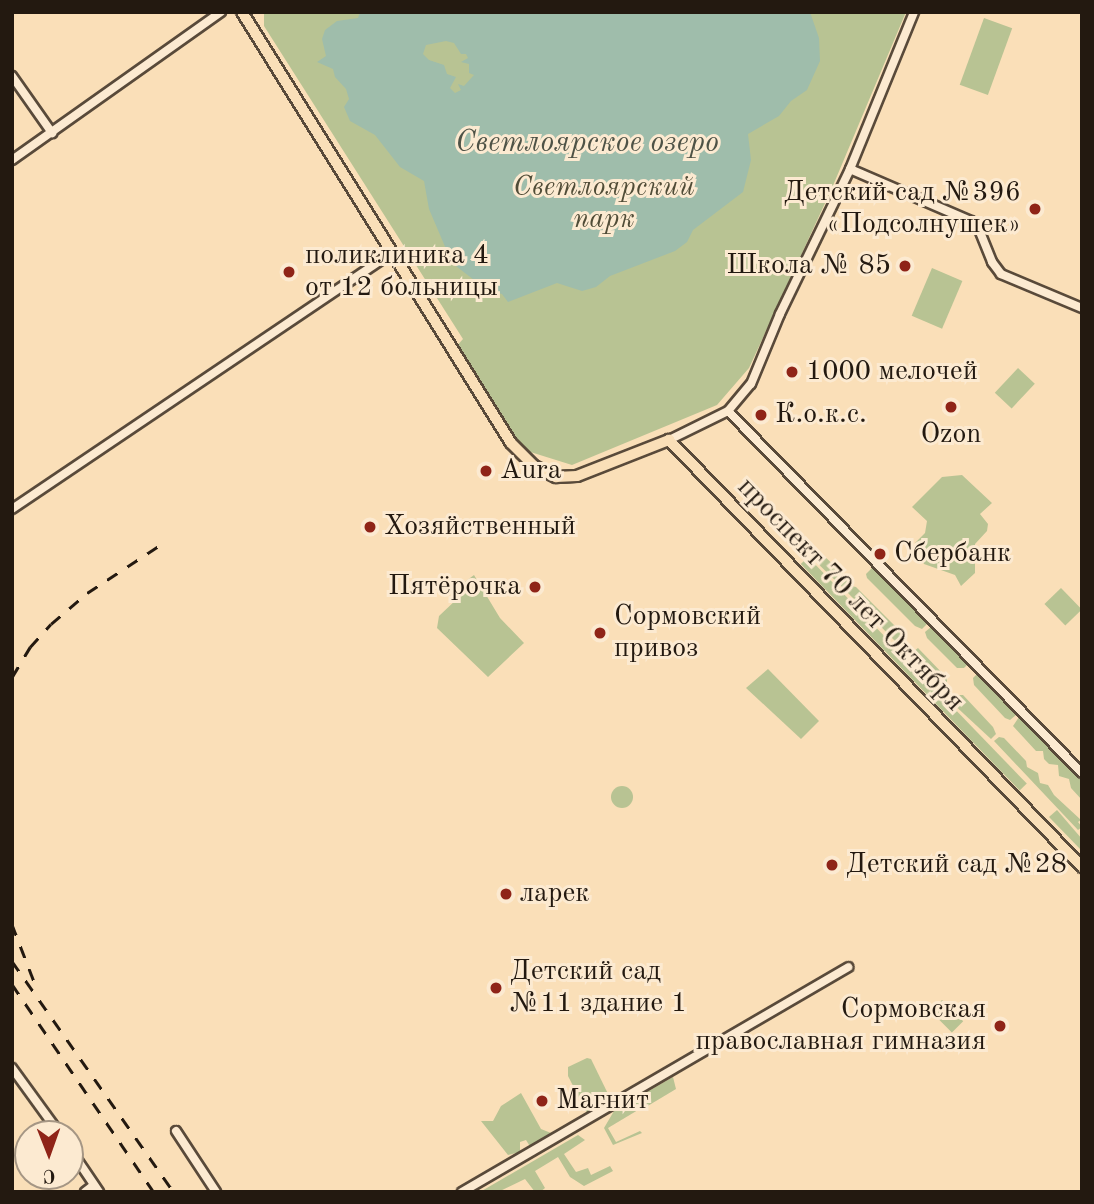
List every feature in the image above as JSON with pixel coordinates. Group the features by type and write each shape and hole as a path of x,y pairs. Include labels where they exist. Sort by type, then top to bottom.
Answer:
{"main road":[{"path":"242,12 391,254 512,443 534,466 556,477 577,476 668,440"},
{"name":"проспект 70 лет Октября","path":"668,440 1082,867"}],"street":[{"path":"12,159 221,12"},
{"path":"668,440 728,411 751,384 780,314 850,169 914,12"},
{"path":"12,76 52,133"},
{"path":"850,169 971,221 978,227 992,262 1001,274 1082,307"},
{"path":"12,509 391,254"},
{"path":"728,411 1082,773"},
{"path":"462,1192 848,967"},
{"path":"12,1068 50,1120"},
{"path":"176,1131 216,1192"},
{"path":"84,1169 97,1188 85,1192"}],"green space":[{"name":"Светлоярский парк","path":"264,12 906,12 832,188 749,368 717,405 572,465 524,450 455,348 463,339 264,26"},
{"path":"984,18 1012,28 988,95 960,85"},
{"path":"932,268 962,281 942,329 912,316"},
{"path":"1018,368 1035,384 1012,409 995,393"},
{"path":"962,475 992,503 980,514 988,524 987,531 975,544 975,573 961,586 955,575 924,564 915,543 925,533 927,521 912,507 942,477"},
{"path":"819,551 845,576 848,583 843,588 809,555"},
{"path":"808,557 1027,784 1020,791 801,564"},
{"path":"872,568 928,623 922,629 915,626 867,578 866,574"},
{"path":"474,575 500,618 524,643 488,677 437,628 439,616 458,598 454,590"},
{"path":"851,586 856,587 905,636 903,639 914,651 918,648 947,678 947,687 943,690 846,591"},
{"path":"1061,588 1082,610 1065,626 1044,604"},
{"path":"931,627 968,664 964,668 957,668 927,638 925,632"},
{"path":"768,669 819,721 801,739 746,688"},
{"path":"977,674 1016,715 1010,720 974,685 973,678"},
{"path":"956,695 963,695 993,727 996,734 991,739 950,701"},
{"path":"1019,717 1082,781 1082,800 1071,788 1069,779 1059,776 1058,765 1049,764 1044,759 1043,751 1036,751 1013,726"},
{"path":"999,737 1004,738 1026,761 1027,767 1038,773 1040,783 1048,785 1054,795 1081,820 1078,822 1082,827 1078,830 994,741"},
{"path":"622,786 630,789 633,797 630,805 622,808 614,805 611,797 614,789"},
{"path":"1057,810 1082,839 1082,851 1049,817"},
{"path":"942,1000 963,1021 952,1033 931,1011"},
{"path":"587,1058 591,1059 611,1100 588,1115 568,1076 568,1067"},
{"path":"673,1077 676,1089 646,1107 647,1110 638,1110 608,1128 616,1142 640,1131 642,1133 613,1145 604,1128 614,1111"},
{"path":"521,1093 541,1129 556,1135 531,1148 526,1140 520,1142 520,1152 508,1155 481,1121 493,1121 501,1106"},
{"path":"578,1135 585,1140 564,1154 576,1172 588,1168 591,1175 610,1166 613,1171 584,1186 570,1177 558,1157 535,1171 545,1188 540,1192 535,1192 525,1179 498,1192 480,1192"}],"water":[{"name":"Светлоярское озеро","path":"360,12 810,12 819,38 820,61 807,90 791,101 779,116 748,134 751,160 743,192 693,230 687,242 675,251 610,276 596,287 582,291 557,283 508,302 502,294 487,290 452,263 429,209 424,181 400,167 375,135 350,121 344,107 349,99 346,89 335,77 333,69 317,62 326,56 322,39 325,30 337,21 358,18","holes":["446,41 454,43 461,54 466,54 468,58 461,62 469,64 469,73 474,75 464,86 458,84 461,90 455,93 450,88 456,77 447,74 444,65 429,60 423,54 426,45"]}],"railway":[{"path":"12,677 30,647 51,624 87,593 163,543"},
{"path":"12,924 34,981"},
{"path":"12,961 174,1192"},
{"path":"12,984 154,1192"}],"place":[{"name":"Детский сад №396 «Подсолнушек»","path":"1035,209"},
{"name":"Школа № 85","path":"905,266"},
{"name":"поликлиника 4 от 12 больницы","path":"289,272"},
{"name":"1000 мелочей","path":"792,372"},
{"name":"Ozon","path":"951,407"},
{"name":"К.о.к.с.","path":"761,415"},
{"name":"Aura","path":"486,471"},
{"name":"Хозяйственный","path":"370,527"},
{"name":"Сбербанк","path":"880,554"},
{"name":"Пятёрочка","path":"535,587"},
{"name":"Сормовский привоз","path":"600,633"},
{"name":"Детский сад №28","path":"832,865"},
{"name":"ларек","path":"506,894"},
{"name":"Детский сад №11 здание 1","path":"496,988"},
{"name":"Сормовская православная гимназия","path":"1000,1026"},
{"name":"Магнит","path":"542,1101"}]}
